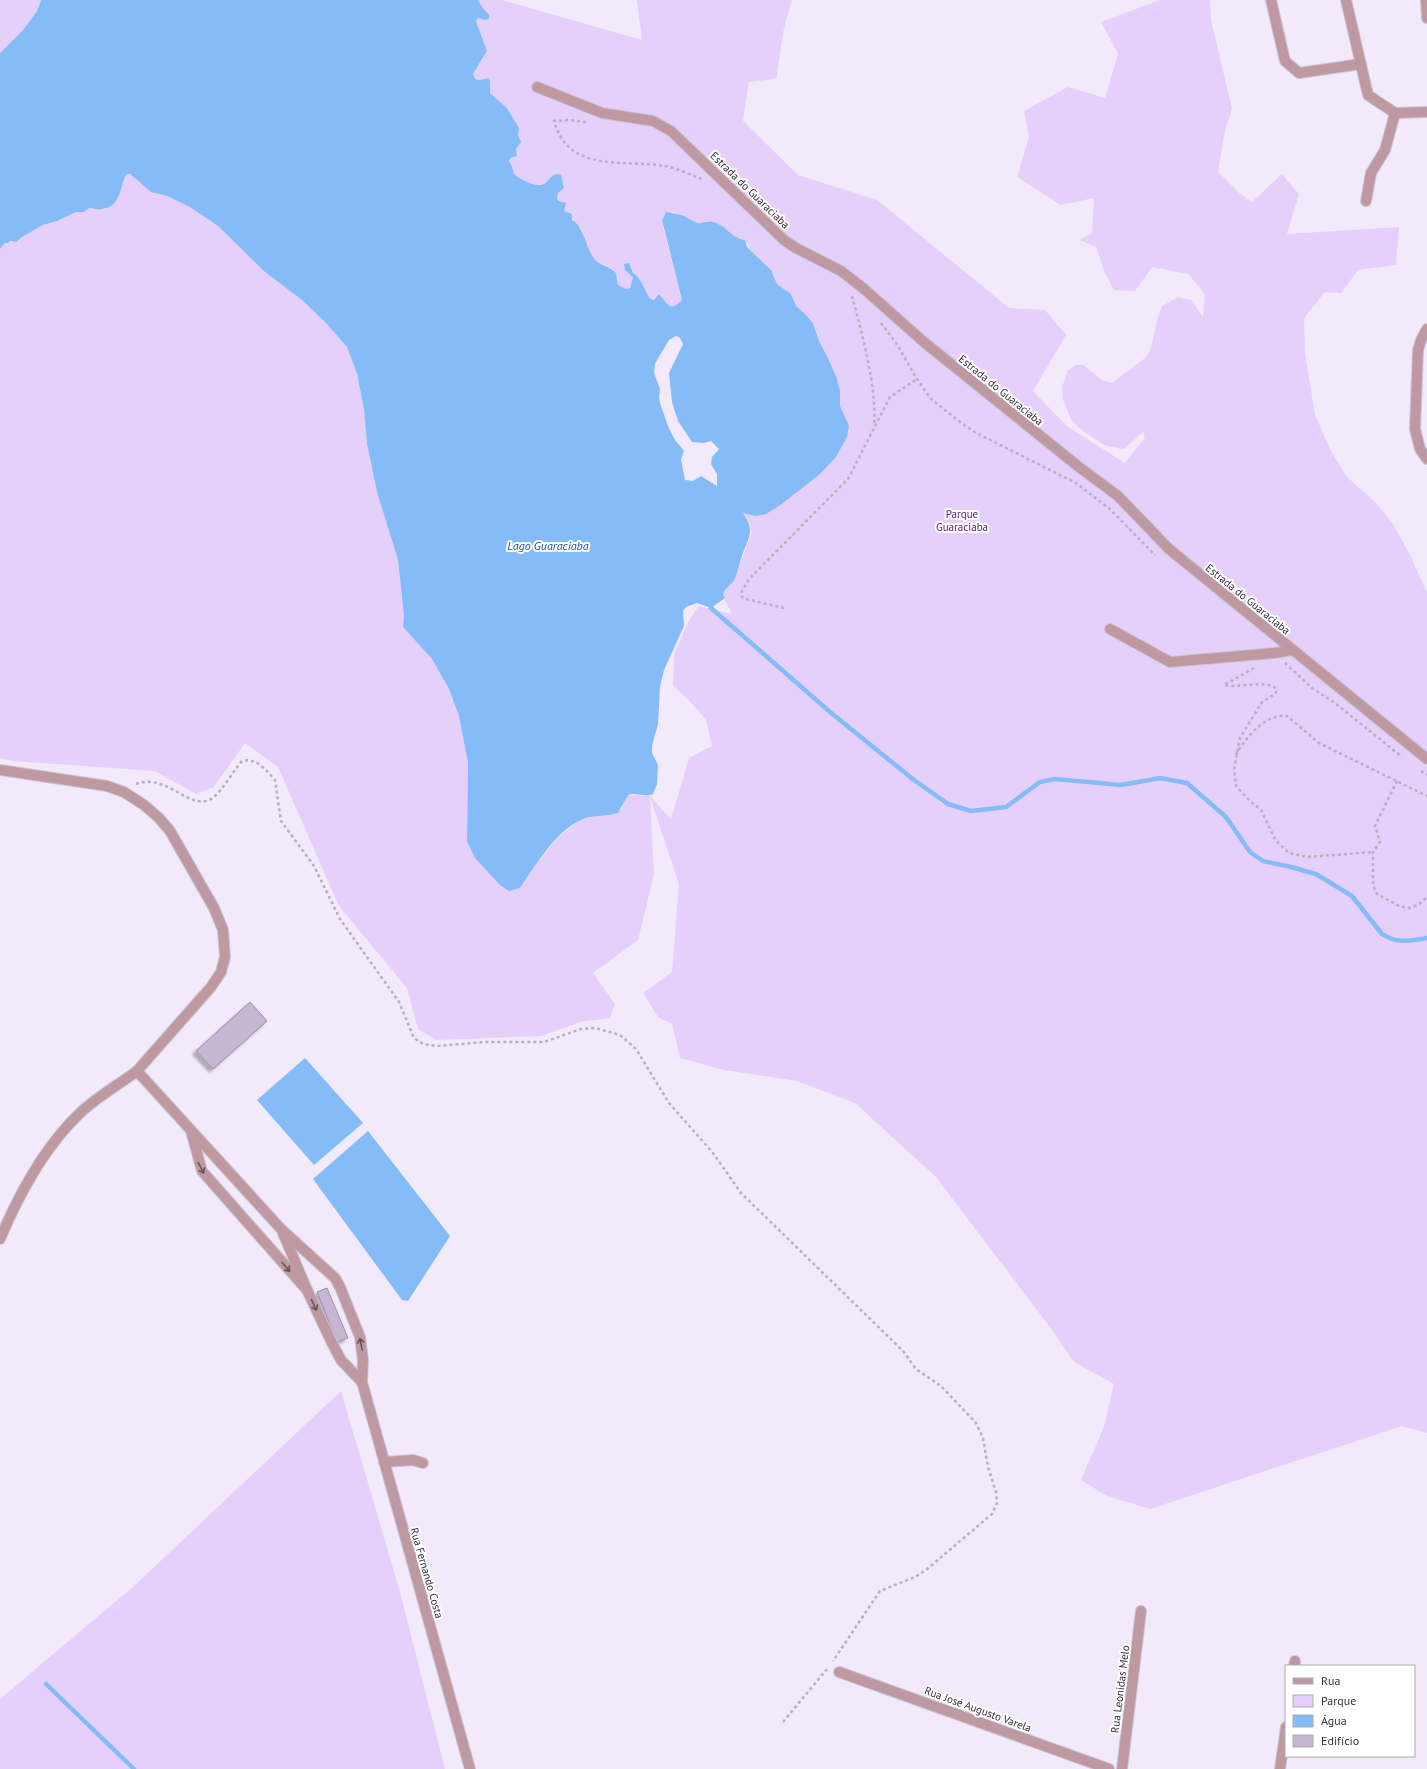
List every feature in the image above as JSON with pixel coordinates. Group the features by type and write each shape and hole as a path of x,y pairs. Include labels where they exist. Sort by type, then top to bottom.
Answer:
{"street":[{"path":"1271,0 1285,61 1299,73 1361,64"},
{"path":"1346,0 1368,95 1395,113 1427,112"},
{"path":"1426,0 1427,18"},
{"name":"Estrada do Guaraciaba","path":"537,87 595,111 653,121 672,131 784,240 796,248 841,271 868,291 950,364 1079,468 1118,496 1169,549 1427,759"},
{"path":"1366,201 1371,173 1385,150 1395,113"},
{"path":"1427,329 1418,350 1415,429 1420,449 1427,459"},
{"path":"1110,628 1170,662 1258,655 1292,650"},
{"path":"0,770 107,786 124,792 144,804 170,831 214,908 223,930 225,957 221,972 211,987 137,1071 80,1113 64,1131 49,1150 14,1206 0,1239"},
{"path":"137,1071 282,1230 330,1272 340,1287 360,1337 363,1360 362,1382"},
{"path":"191,1131 202,1171 307,1290"},
{"path":"282,1230 307,1290 341,1360 362,1382"},
{"name":"Rua Fernando Costa","path":"362,1382 470,1769"},
{"path":"384,1462 413,1460 422,1463"},
{"name":"Rua Leonidas Melo","path":"1122,1769 1141,1611"},
{"name":"Rua José Augusto Varela","path":"839,1672 1109,1769"},
{"path":"1280,1769 1285,1734"}],"path":[{"path":"591,122 569,120 554,121 558,135 567,146 579,155 604,162 664,166 707,181"},
{"path":"848,292 857,300"},
{"path":"852,296 870,376 875,412 874,429"},
{"path":"877,319 896,343 917,379 931,399 976,433 1076,483 1111,510 1148,550 1160,559"},
{"path":"784,608 746,599 742,597 741,593 750,579 848,479 890,397 917,379"},
{"path":"1275,653 1300,678 1335,703 1406,760"},
{"path":"1258,655 1253,669 1224,685 1252,684 1272,686 1277,690 1275,694 1262,702 1240,738 1234,769 1236,786 1248,800 1261,810 1276,841 1289,853 1307,857 1373,852"},
{"path":"1236,756 1245,741 1258,728 1274,717 1284,716 1291,718 1319,743 1427,796"},
{"path":"124,792 130,787 143,782 155,782 174,789 195,801 202,802 214,797 242,762 247,760 256,762 275,780 281,821 314,866 340,919 399,1002 414,1038 423,1044 436,1046 486,1042 544,1042 581,1029 595,1028 620,1035 636,1049 668,1104 713,1153 746,1198 903,1351 916,1369 941,1386 966,1410 976,1423 983,1438 988,1467 996,1492 997,1503 992,1514 926,1570 915,1577 880,1591 834,1660 783,1722"},
{"path":"1416,768 1427,776"},
{"path":"1397,781 1375,826 1380,842 1373,852 1373,885 1377,894 1399,906 1409,908 1418,905 1427,898"}],"green space":[{"path":"0,0 41,0 37,11 23,30 0,53"},
{"name":"Parque Guaraciaba","path":"478,0 502,0 642,40 637,0 792,0 784,28 776,79 749,82 743,121 798,175 877,200 1009,308 1045,310 1066,335 1033,391 1068,427 1125,463 1145,438 1143,432 1124,449 1106,446 1083,431 1072,421 1063,400 1062,387 1068,370 1076,365 1083,365 1102,380 1112,383 1145,358 1150,351 1162,306 1178,297 1191,300 1203,317 1205,294 1188,274 1152,267 1135,291 1114,290 1105,273 1096,247 1080,240 1092,233 1094,198 1061,205 1017,177 1029,137 1024,111 1068,87 1105,98 1118,54 1101,22 1160,0 1210,0 1211,20 1232,109 1225,130 1218,172 1239,193 1252,202 1282,174 1299,194 1287,234 1399,227 1396,265 1358,270 1341,293 1325,292 1304,318 1305,353 1315,415 1331,451 1347,477 1376,503 1393,524 1411,557 1427,593 1427,1433 1402,1426 1150,1509 1107,1496 1081,1480 1104,1427 1114,1384 1074,1362 1046,1322 936,1177 855,1103 797,1081 724,1070 680,1058 672,1024 658,1017 643,993 672,972 679,884 650,797 654,874 638,940 593,973 615,1004 610,1018 580,1022 541,1036 436,1040 418,1029 407,988 339,906 278,767 245,743 214,787 196,794 155,771 14,761 0,758 0,249 7,242 16,242 43,225 76,212 84,212 89,208 105,209 110,207 117,200 127,174 133,176 154,193 167,196 190,207 218,226 265,272 302,300 326,323 347,347 357,374 364,409 367,444 377,492 398,560 404,616 403,627 432,659 449,689 459,716 468,763 467,842 475,858 487,870 520,888 547,851 567,830 584,819 611,814 621,810 625,797 628,795 650,796 671,819 689,758 712,746 706,720 687,698 673,686 674,655 689,620 699,606 732,614 723,596 737,573 751,534 751,528 743,512 756,516 766,513 779,506 836,457 847,437 840,406 839,385 811,320 796,306 791,294 777,284 771,270 750,249 747,243 739,240 718,224 707,221 701,224 697,223 673,212 663,216 662,220 664,231 682,300 678,304 674,306 669,305 660,294 654,301 648,298 647,293 634,275 631,266 633,278 629,288 626,290 618,285 617,276 614,270 593,258 581,229 574,220 572,214 564,212 562,201 557,199 558,193 564,186 561,175 540,185 536,185 528,183 514,174 509,161 518,154 516,149 519,144 519,128 507,108 490,93 490,81 488,78 480,80 475,79 473,74 483,59 486,47 476,21 478,18 482,18 486,11 482,8"},
{"path":"341,1391 400,1592 445,1769 0,1769 0,1699 134,1586"}],"water":[{"name":"Lago Guaraciaba","path":"41,0 478,0 489,15 489,19 485,20 478,18 476,21 487,51 473,74 475,79 480,80 488,78 490,81 490,93 507,108 519,128 518,135 521,142 516,149 517,156 511,158 509,161 514,174 536,185 544,184 554,175 561,175 564,188 558,193 557,199 566,203 564,211 572,214 572,220 579,226 595,260 616,273 618,285 626,289 630,288 633,277 625,270 624,264 629,263 633,273 640,280 651,299 654,300 659,294 668,305 671,306 674,306 682,300 662,220 666,212 682,215 697,223 711,222 718,224 736,237 745,240 747,247 771,270 777,284 791,294 796,306 813,323 819,341 837,379 840,391 840,406 849,426 847,437 836,457 820,474 779,506 766,514 756,516 743,513 749,525 750,534 734,580 723,595 725,598 711,608 697,603 686,607 683,611 684,626 664,670 660,687 658,724 652,746 652,753 658,765 657,784 653,794 628,795 618,813 588,817 570,826 553,842 520,888 509,891 500,885 475,858 467,842 468,763 459,716 449,689 432,659 403,627 404,616 398,560 377,492 367,444 364,409 357,374 347,347 326,323 302,300 265,272 218,226 190,207 167,196 151,192 130,174 127,174 125,177 118,198 108,208 89,208 84,212 76,212 57,221 43,225 16,242 10,241 5,243 0,249 0,53 23,30 37,11","holes":["676,336 680,338 683,344 669,373 672,402 678,421 692,442 704,443 711,441 719,449 712,457 711,464 717,474 717,486 701,476 693,481 685,480 681,459 684,451 675,440 668,426 660,403 660,389 654,373 655,364 669,340"]},
{"path":"305,1058 363,1123 314,1165 257,1100"},
{"path":"368,1131 450,1236 408,1301 402,1300 313,1179"}],"building":[{"path":"250,1002 267,1021 213,1069 196,1051"},
{"path":"327,1288 348,1338 337,1342 317,1292"}],"waterway":[{"path":"711,608 830,712 914,780 948,804 971,811 1006,807 1040,782 1055,779 1121,785 1160,778 1187,783 1226,817 1250,852 1263,861 1316,874 1352,896 1382,934 1388,937 1404,941 1427,938"},
{"path":"46,1684 134,1769"}]}
